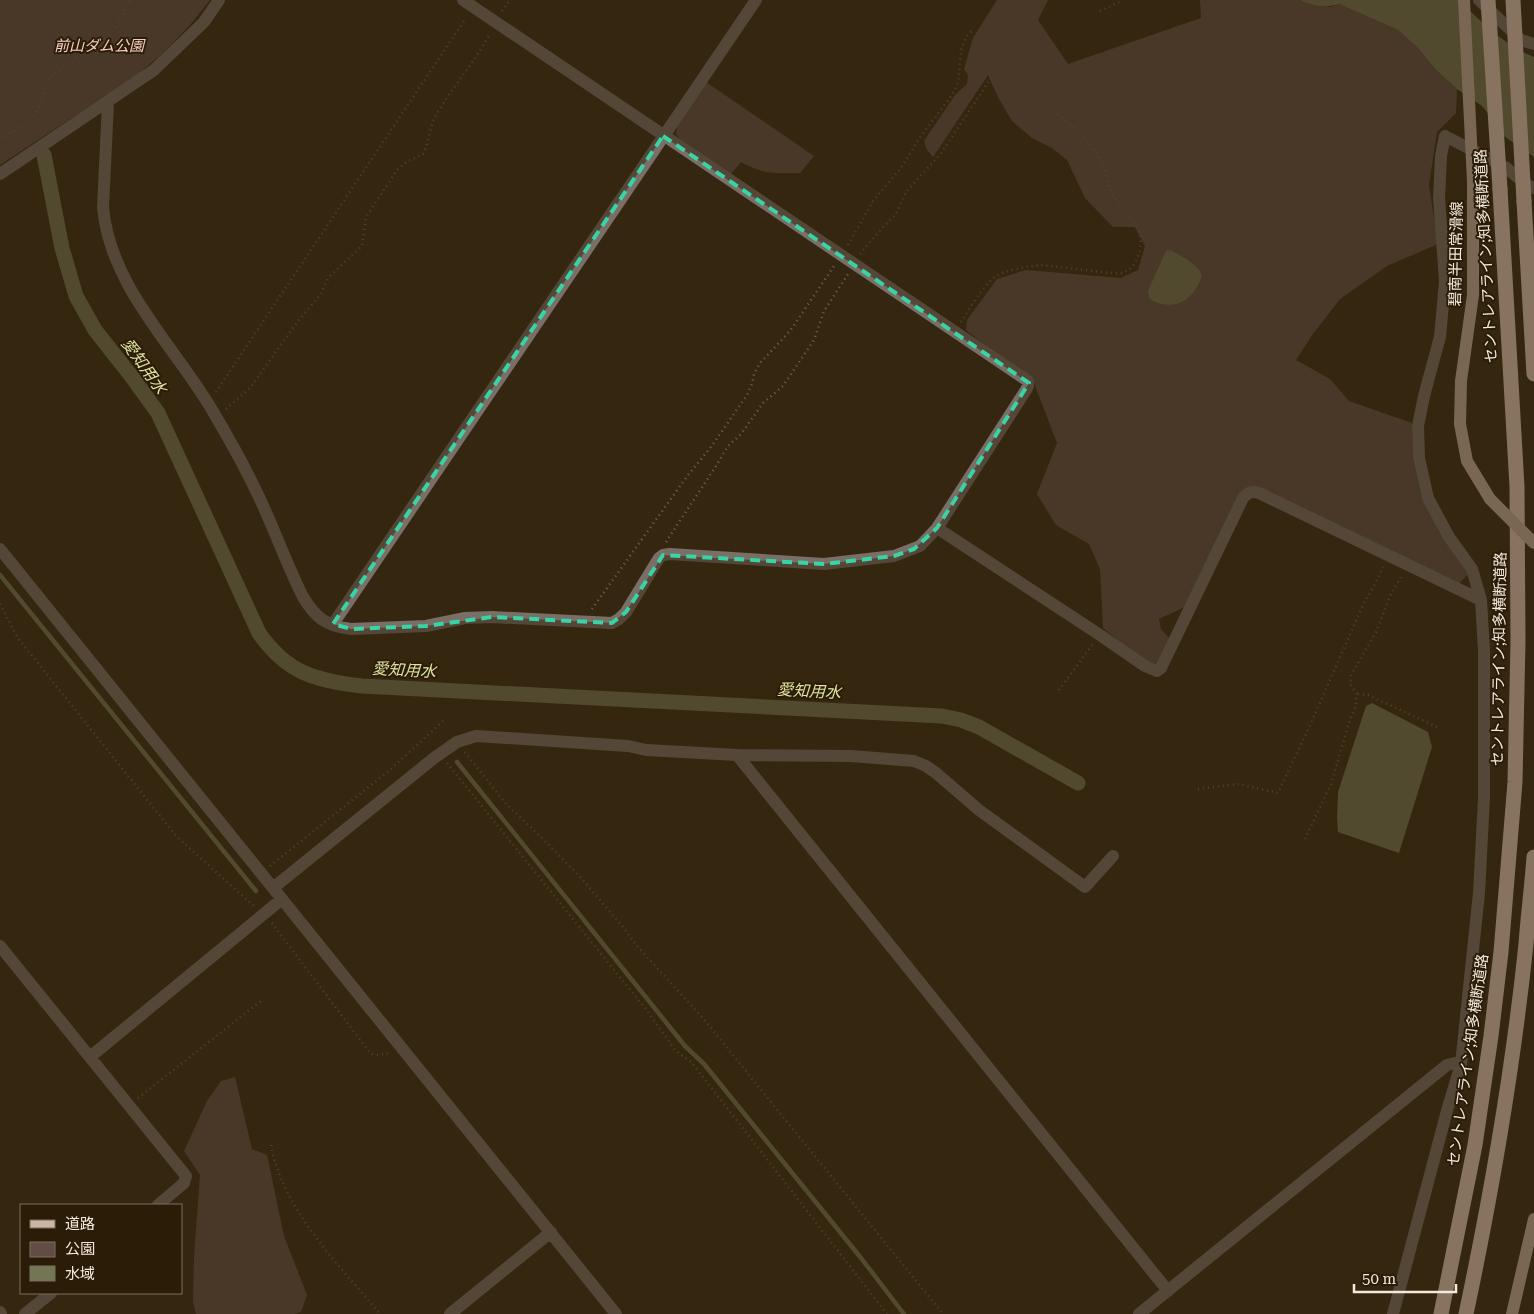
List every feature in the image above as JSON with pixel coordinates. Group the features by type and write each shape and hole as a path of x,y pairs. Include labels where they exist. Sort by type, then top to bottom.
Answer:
{"highway":[{"name":"セントレアライン;知多横断道路","path":"1441,1314 1475,1146 1491,1036 1501,952 1515,782 1518,641 1517,487 1488,0"},
{"path":"1513,0 1534,374"},
{"path":"1466,1314 1504,1117 1516,1036 1534,857"}],"main road":[{"name":"碧南半田常滑線","path":"1464,0 1473,182 1474,295 1462,381 1460,424 1467,461 1490,499 1534,543"},
{"path":"1512,1314 1529,1264 1534,1219"}],"street":[{"path":"0,174 108,103 154,70 204,22 219,0"},
{"path":"108,103 103,207 104,224 110,246 125,278 142,307 217,417 260,498 303,597 320,620 342,628 351,629 426,626 465,618 492,617 612,623 619,620 659,558 663,555 680,554 824,564 894,556 920,546 937,528 1029,383 462,0"},
{"path":"333,624 478,413 756,0"},
{"path":"1478,0 1521,40 1534,44"},
{"path":"1393,1314 1461,1064 1479,893 1484,798 1484,651 1481,600 1472,570 1449,537 1428,498 1420,458 1418,426 1440,337 1445,281 1439,198 1441,156 1445,136 1506,168 1527,185 1534,188"},
{"path":"937,528 1153,670 1160,670 1243,498 1250,492 1259,493 1481,600"},
{"path":"0,551 616,1314"},
{"path":"273,888 456,742 476,736 628,746 646,750 737,755 851,756 914,762 926,766 936,773 979,810 1085,887 1113,856"},
{"path":"737,755 1168,1291"},
{"path":"90,1057 282,899"},
{"path":"0,946 186,1176 185,1182 159,1204"},
{"path":"1139,1314 1447,1065 1461,1064"},
{"path":"450,1314 551,1232"},
{"path":"25,1314 50,1294"}],"path":[{"path":"0,138 20,128 29,120 39,107 44,88 50,77 100,43 112,32 130,0"},
{"path":"217,417 252,387 295,325 321,294 326,282 362,246 366,218 401,165 423,154 434,120 457,81 473,63 495,22 510,0"},
{"path":"1100,11 1121,0"},
{"path":"209,403 474,8"},
{"path":"582,623 688,475 712,448 746,395 760,363 790,331 842,255 873,201 902,168 921,136 952,95 958,83 961,50 966,37 973,30"},
{"path":"663,555 666,539 716,466 723,452 741,434 768,397 783,386 814,340 824,311 854,263 882,228 896,214 906,192 942,152 991,78"},
{"path":"955,332 981,292 996,276 1030,266 1041,265 1120,274 1128,271 1136,262 1142,246 1141,235 1110,190 1105,169 1093,147 1083,135 1056,113"},
{"path":"1198,789 1239,784 1278,793 1363,605 1388,556"},
{"path":"1305,839 1331,784 1350,719 1355,709 1357,694 1351,686 1351,675 1376,632 1390,596 1407,565"},
{"path":"0,604 18,638 176,836 263,915 370,1053 376,1055 389,1054 402,1049"},
{"path":"1059,690 1100,635"},
{"path":"1357,694 1368,695 1437,727"},
{"path":"261,873 391,769 443,720"},
{"path":"456,742 506,804 582,879 637,946 702,1017 943,1314"},
{"path":"440,754 648,1012 675,1050 691,1062 703,1077 888,1314"},
{"path":"129,1105 262,1000"},
{"path":"271,1145 284,1185 313,1235 380,1314"}],"highlighted area":[{"path":"663,136 1029,383 937,528 914,549 894,556 824,564 663,555 626,612 612,623 492,617 426,626 351,629 333,624"}],"green space":[{"name":"前山ダム公園","path":"0,0 210,0 190,25 163,53 137,75 0,165"},
{"path":"997,0 1048,0 1038,20 1068,64 1201,18 1200,0 1300,0 1330,7 1339,4 1398,30 1457,89 1456,113 1437,132 1429,185 1438,244 1387,266 1340,299 1296,360 1330,379 1349,401 1412,423 1413,459 1422,499 1468,574 1458,585 1248,489 1185,607 1159,619 1161,629 1170,639 1158,665 1140,658 1103,628 1100,569 1089,544 1056,525 1037,494 1057,443 1034,383 966,330 967,320 997,279 1026,270 1121,278 1138,270 1145,246 1135,227 1113,227 1085,198 1067,160 1052,148 1032,138 1012,121 988,75 933,157 927,150 924,141 955,95 967,84 968,75 964,69 973,38"},
{"path":"706,82 814,156 800,173 769,172 741,162 731,174 683,143 676,134 677,125"},
{"path":"235,1077 252,1149 267,1155 284,1236 307,1295 301,1312 295,1314 196,1314 193,1302 194,1256 200,1175 184,1151 207,1101 221,1081"}],"water":[{"path":"1300,0 1459,0 1484,25 1513,46 1534,57 1534,157 1504,136 1482,106 1457,89 1437,71 1417,47 1398,30 1339,4 1319,6"},
{"path":"1170,250 1192,264 1199,271 1201,277 1191,295 1177,304 1167,305 1152,301 1149,298 1148,291 1166,251"},
{"path":"1372,703 1428,732 1432,747 1399,853 1338,832 1338,792 1366,706"}],"waterway":[{"name":"愛知用水","path":"44,155 62,248 76,296 95,330 158,413 259,633 270,647 292,666 317,678 362,686 942,716 961,720 979,727 1078,783"},
{"path":"0,575 256,891"},
{"path":"457,762 685,1046 704,1064 904,1314"}]}
